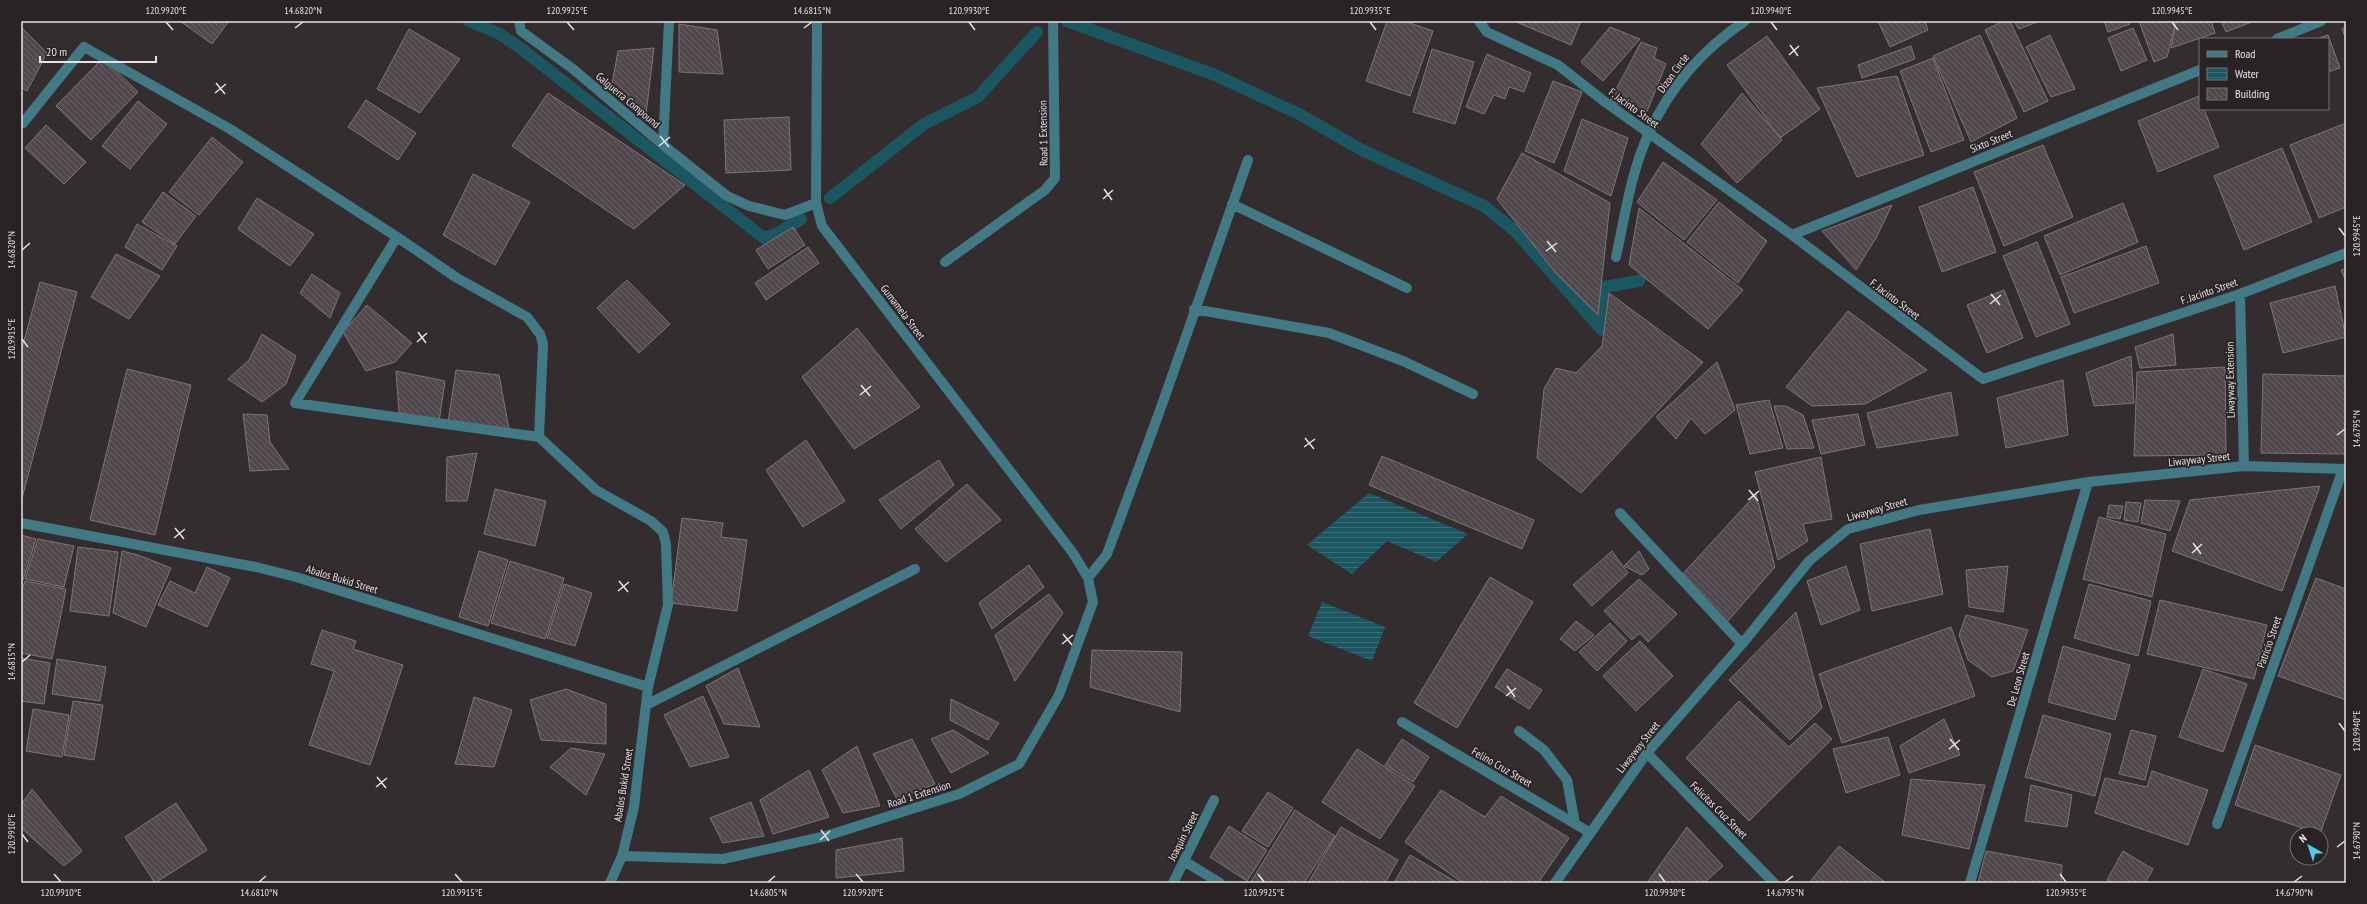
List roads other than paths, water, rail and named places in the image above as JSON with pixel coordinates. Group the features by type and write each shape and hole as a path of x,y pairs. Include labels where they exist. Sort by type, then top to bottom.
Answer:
{"street":[{"name":"Galguerra Compound","path":"519,21 521,31 573,69 663,145 728,196 748,206 784,215 816,203"},
{"path":"663,145 669,21"},
{"name":"Gumamela Street","path":"817,21 816,203 822,226 1072,553 1088,578"},
{"name":"Road 1 Extension","path":"945,262 1045,190 1055,178 1054,21"},
{"name":"F. Jacinto Street","path":"1479,21 1487,32 1558,65 1648,133 1792,235 1983,379 2240,294 2346,253"},
{"name":"Dizon Circle","path":"1616,257 1630,190 1648,133 1693,63 1728,33 1745,21"},
{"path":"2278,38 2321,21"},
{"path":"23,123 84,46 230,129 397,237 457,278 527,317 540,334 543,344 538,437 295,403 397,237"},
{"name":"Sixto Street","path":"1792,235 2199,70"},
{"path":"1088,578 1107,554 1159,413 1194,309 1248,160"},
{"path":"1232,204 1407,288"},
{"name":"Liwayway Extension","path":"2240,294 2244,466"},
{"path":"1194,309 1330,333 1403,361 1473,394"},
{"name":"Abalos Bukid Street","path":"538,437 596,490 651,522 663,532 666,544 668,605 648,687 634,807 622,856 610,883"},
{"name":"Liwayway Street","path":"1555,883 1589,832 1647,754 1742,644 1809,561 1848,529 1919,510 2088,482 2244,466 2344,469"},
{"name":"Patricio Street","path":"2217,824 2344,469"},
{"name":"De Leon Street","path":"1970,883 2088,482"},
{"path":"1620,513 1742,644"},
{"name":"Abalos Bukid Street","path":"21,523 256,567 296,577 648,687"},
{"path":"646,705 915,570"},
{"name":"Road 1 Extension","path":"622,856 723,859 826,836 959,794 1019,764 1060,695 1093,602 1088,578"},
{"name":"Felino Cruz Street","path":"1402,722 1589,832"},
{"path":"1519,731 1544,750 1567,780 1575,824"},
{"name":"Felicitas Cruz Street","path":"1647,754 1774,883"},
{"name":"Joaquin Street","path":"1173,883 1214,800"},
{"path":"1184,861 1220,883"}],"water":[{"path":"1369,493 1468,534 1436,562 1387,541 1352,574 1307,545"},
{"path":"1322,602 1385,627 1372,661 1308,636"}],"waterway":[{"path":"469,21 500,34 523,50 764,238 776,234 801,219"},
{"path":"1067,21 1215,75 1299,114 1362,150 1484,206 1515,231 1602,330 1604,287 1639,281"},
{"path":"830,198 924,124 978,97 1037,32"}]}
